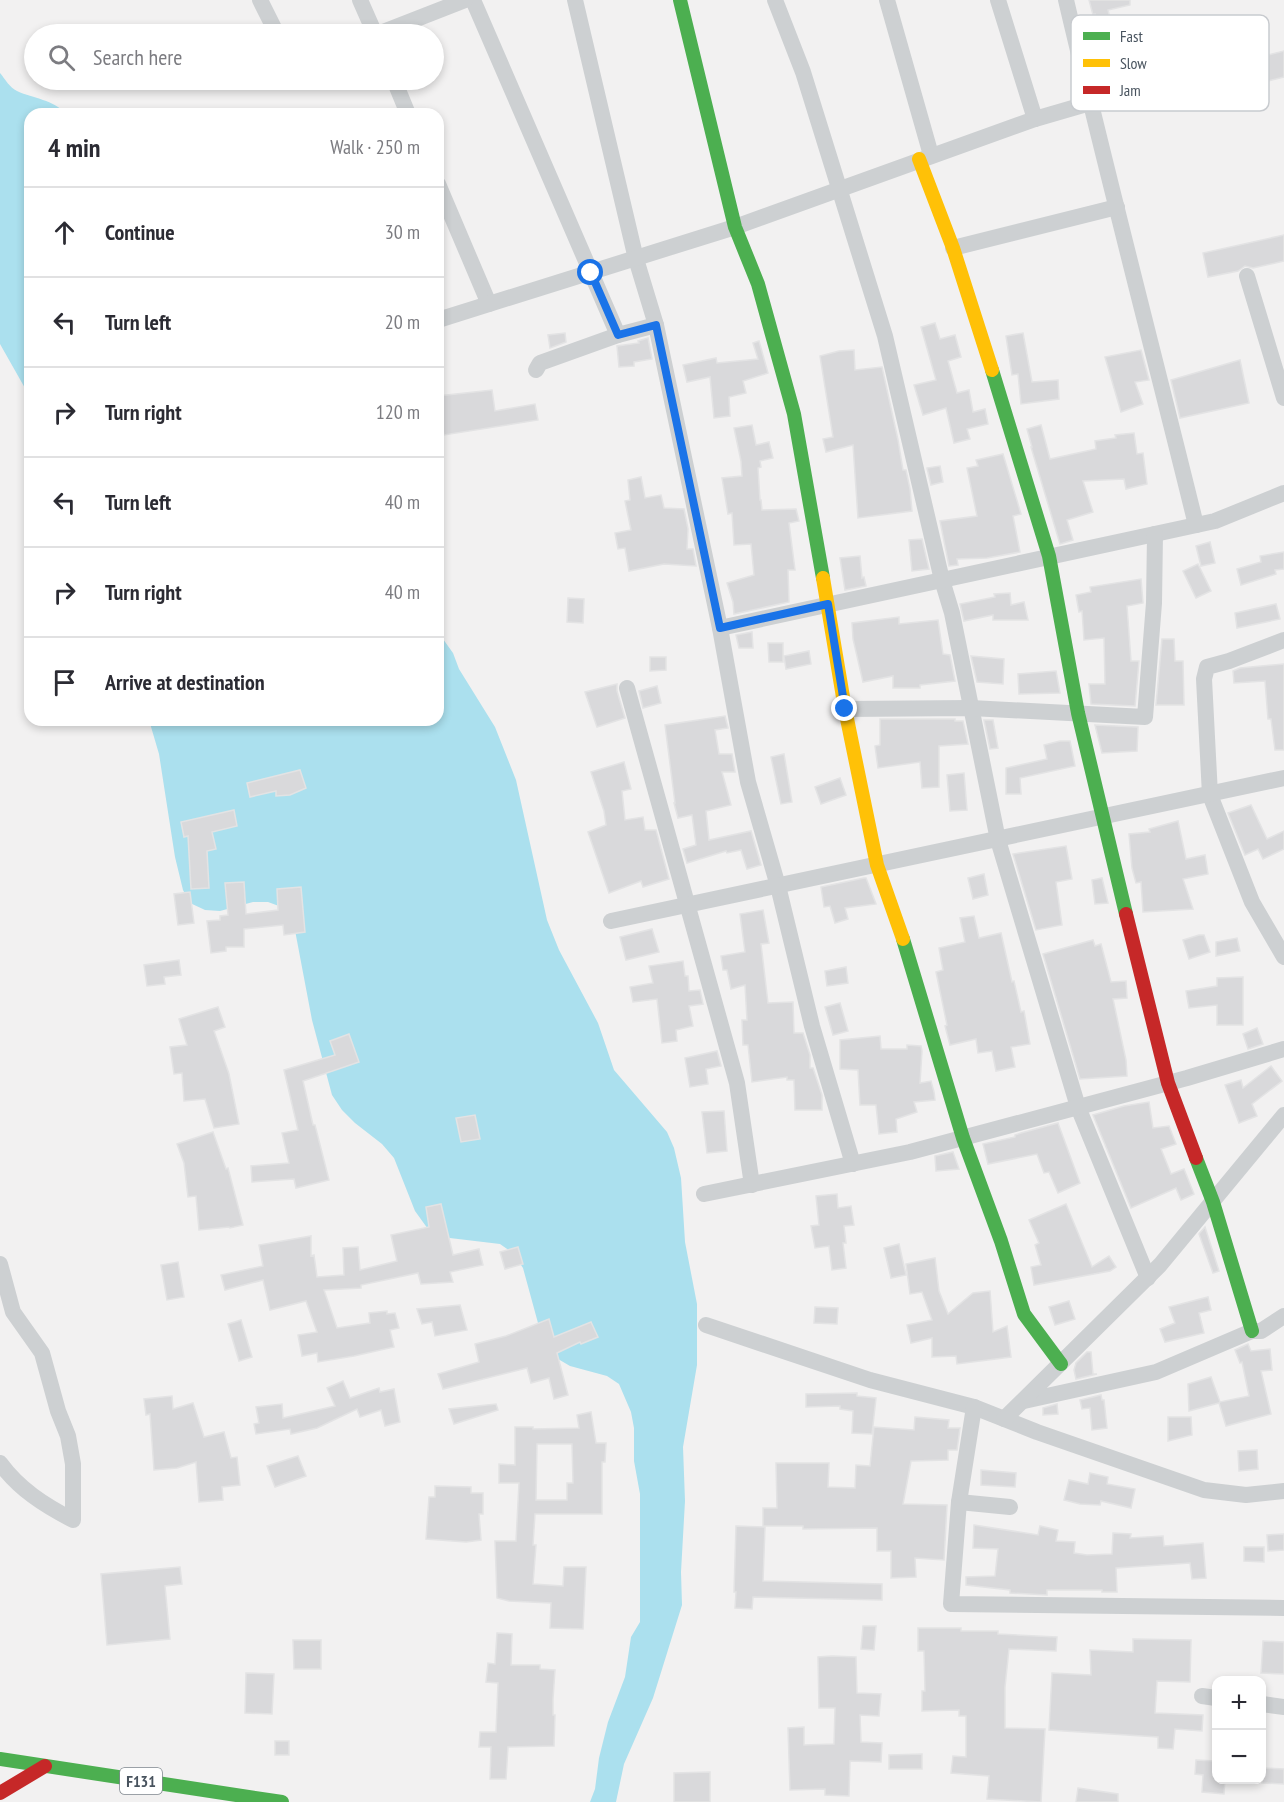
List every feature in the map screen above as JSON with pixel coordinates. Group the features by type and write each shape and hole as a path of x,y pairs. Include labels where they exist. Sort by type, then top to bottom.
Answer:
{"street":[{"path":"260,0 272,24"},
{"path":"360,0 371,24"},
{"path":"402,24 465,0"},
{"path":"473,0 618,335"},
{"path":"574,0 636,259 656,325 720,628 748,782 778,886 812,1026 854,1164"},
{"path":"680,0 735,227 758,284 794,414 845,709 877,865 910,959 963,1138 1001,1241 1024,1314 1060,1364"},
{"path":"775,0 803,72 885,336 942,580 952,613 998,840 1078,1107 1148,1278"},
{"path":"887,0 925,157 1049,556 1078,713 1168,1083 1213,1202 1252,1331"},
{"path":"998,0 1035,119"},
{"path":"1066,0 1071,21"},
{"path":"398,90 406,108"},
{"path":"444,318 735,227 925,157 1071,109"},
{"path":"1092,111 1196,525"},
{"path":"444,198 489,304"},
{"path":"953,248 1117,207"},
{"path":"1247,276 1284,398"},
{"path":"536,370 540,363 618,335 656,325"},
{"path":"720,628 1215,521 1284,493"},
{"path":"845,709 971,708 1145,717 1154,603 1155,534"},
{"path":"1284,640 1207,667 1204,679 1210,795 1252,902 1284,957"},
{"path":"627,688 737,1083 752,1185"},
{"path":"611,921 1284,778"},
{"path":"704,1194 910,1152 1168,1083 1284,1049"},
{"path":"1004,1419 1148,1278 1284,1115"},
{"path":"0,1264 12,1312 42,1353 58,1411 68,1436 73,1464 73,1520 46,1506 21,1487 0,1462"},
{"path":"0,1324 12,1312"},
{"path":"1023,1401 1156,1372 1252,1331 1262,1331 1284,1316"},
{"path":"706,1325 870,1380 974,1407 1204,1490 1246,1495 1284,1491"},
{"path":"974,1407 959,1502 951,1604 1284,1608"},
{"path":"959,1502 1010,1507"},
{"path":"1266,1705 1284,1707"},
{"name":"F131","path":"0,1759 282,1802"},
{"path":"0,1793 45,1766"}],"water":[{"path":"0,73 14,90 60,108 24,108 24,386 0,344"},
{"path":"444,640 495,727 516,780 547,920 559,950 598,1023 614,1070 667,1132 674,1148 681,1178 685,1242 697,1304 697,1365 683,1447 685,1501 681,1572 682,1605 653,1698 624,1764 616,1802 590,1802 595,1789 599,1758 608,1722 625,1677 631,1637 640,1622 640,1494 634,1461 634,1428 631,1412 619,1384 607,1376 570,1366 553,1356 538,1323 523,1268 513,1253 500,1244 433,1236 415,1211 394,1158 382,1144 342,1110 332,1095 312,1020 294,925 287,909 268,902 253,902 220,911 205,910 190,903 183,890 175,857 159,754 151,726 444,726"}],"building":[{"path":"1089,0 1130,0 1130,5 1108,10 1109,15 1093,15"},
{"path":"1284,51 1284,77 1269,81 1269,55"},
{"path":"1284,235 1284,261 1253,268 1245,266 1238,271 1208,277 1203,253"},
{"path":"935,323 940,339 955,335 961,357 948,361 957,393 969,390 973,412 985,409 988,424 967,429 970,439 954,443 946,408 923,415 914,385 936,380 921,327"},
{"path":"565,333 566,342 550,348 548,335"},
{"path":"1023,333 1032,382 1058,380 1059,399 1021,404 1018,374 1012,375 1006,336"},
{"path":"648,338 652,359 634,362 634,366 619,367 617,346 639,343 638,341"},
{"path":"759,341 768,373 743,381 746,393 729,397 730,416 714,418 710,377 687,382 683,365 716,358 717,363 758,359 753,343"},
{"path":"854,350 855,370 882,367 903,470 906,470 910,489 912,511 858,518 853,445 826,452 823,439 833,437 820,356"},
{"path":"1141,350 1149,380 1135,382 1143,404 1121,412 1105,357"},
{"path":"1240,360 1249,403 1180,418 1171,380"},
{"path":"492,390 495,411 535,404 538,420 444,435 444,395"},
{"path":"752,425 756,445 769,442 773,458 760,461 761,467 758,468 762,510 796,509 799,521 789,523 795,570 788,570 789,602 734,614 727,583 754,575 751,544 734,545 732,513 728,514 722,478 742,476 734,428"},
{"path":"1041,425 1050,459 1096,449 1095,441 1116,438 1115,435 1134,433 1137,454 1143,453 1147,484 1126,489 1124,479 1083,481 1093,512 1067,520 1073,540 1060,544 1027,429"},
{"path":"1003,454 1021,514 1013,516 1020,552 987,558 957,559 958,565 949,566 940,521 977,516 967,468 978,466 976,460"},
{"path":"940,466 943,482 931,485 927,468"},
{"path":"641,477 645,498 661,495 664,508 684,509 688,529 687,549 693,549 696,566 664,564 629,571 625,548 618,549 615,533 631,530 625,501 630,500 628,480"},
{"path":"922,539 929,569 912,571 909,540"},
{"path":"1210,542 1215,563 1201,566 1196,546"},
{"path":"1284,552 1284,569 1275,570 1276,574 1241,585 1237,569 1261,562 1260,556"},
{"path":"860,556 862,578 864,577 866,586 845,590 840,558"},
{"path":"1198,564 1211,591 1196,598 1183,571"},
{"path":"1141,579 1143,603 1127,606 1131,661 1139,661 1135,706 1091,704 1089,684 1105,684 1104,638 1084,640 1082,611 1079,612 1076,595 1091,592 1090,587"},
{"path":"1010,593 1011,605 1024,602 1028,620 993,620 993,615 964,621 960,604 995,597 994,594"},
{"path":"568,598 584,599 583,623 567,622"},
{"path":"1276,604 1280,619 1237,628 1235,613"},
{"path":"899,617 899,624 938,620 943,654 950,655 955,681 920,685 920,688 893,688 893,676 863,682 853,639 852,623"},
{"path":"752,632 753,648 739,648 736,635"},
{"path":"1162,639 1174,639 1175,661 1183,661 1184,705 1156,705"},
{"path":"768,643 783,643 783,662 769,662"},
{"path":"809,651 811,664 786,669 784,656"},
{"path":"971,656 1004,659 1003,684 977,682"},
{"path":"650,657 666,657 666,670 650,671"},
{"path":"1284,664 1284,750 1275,750 1271,719 1268,719 1265,681 1234,683 1233,671 1240,668"},
{"path":"1056,671 1060,693 1019,694 1018,674"},
{"path":"617,684 625,718 597,727 585,692"},
{"path":"657,686 661,703 643,708 639,691"},
{"path":"725,716 728,728 715,730 719,754 732,754 735,772 722,772 731,805 706,811 709,840 751,831 761,865 747,869 741,850 727,853 726,851 687,863 683,849 696,845 692,815 678,818 674,803 665,725"},
{"path":"880,719 955,719 955,721 963,721 968,744 939,746 939,787 922,788 920,762 878,768 875,746 880,745"},
{"path":"984,720 993,720 998,748 990,749"},
{"path":"1095,725 1138,727 1137,751 1102,753"},
{"path":"1070,741 1075,766 1020,778 1021,794 1006,794 1006,768 1047,759 1044,745"},
{"path":"784,754 792,802 781,804 771,757"},
{"path":"624,762 631,789 622,791 625,820 643,817 645,830 656,830 669,879 643,887 641,881 609,893 588,832 606,825 604,811 591,772"},
{"path":"300,770 306,788 290,795 276,796 276,791 250,797 247,783"},
{"path":"964,773 967,810 950,811 947,775"},
{"path":"840,778 846,795 821,804 815,787"},
{"path":"1251,805 1267,839 1284,831 1284,849 1263,859 1258,849 1245,855 1228,813"},
{"path":"234,810 237,826 212,832 216,849 207,851 209,888 191,889 188,836 184,837 181,822"},
{"path":"1178,821 1186,859 1205,855 1208,874 1183,879 1193,909 1143,912 1141,882 1136,883 1132,868 1129,834 1150,832 1149,829"},
{"path":"1066,846 1072,879 1056,882 1062,925 1036,930 1013,854"},
{"path":"984,874 988,895 973,899 968,878"},
{"path":"866,878 876,904 845,908 848,919 835,923 830,906 824,907 821,887"},
{"path":"1102,878 1108,903 1095,904 1092,880"},
{"path":"244,882 246,914 278,910 277,889 301,887 305,932 284,935 283,925 244,929 244,947 226,947 226,951 211,953 207,921 220,920 220,916 228,915 225,883"},
{"path":"190,892 194,923 178,925 174,894"},
{"path":"763,910 769,943 761,944 768,1003 793,1002 794,1033 803,1033 810,1055 810,1068 813,1068 822,1095 822,1110 795,1110 794,1080 787,1080 787,1077 752,1082 748,1045 743,1045 742,1020 747,1020 745,985 731,989 727,970 723,970 721,956 745,952 740,914"},
{"path":"974,916 979,938 1001,933 1012,982 1014,981 1021,1012 1024,1011 1030,1044 1011,1047 1015,1067 996,1071 992,1051 978,1053 976,1039 950,1045 936,972 943,970 939,948 965,942 960,918"},
{"path":"652,929 659,952 626,960 620,937"},
{"path":"1204,935 1210,952 1189,959 1183,940"},
{"path":"1237,938 1240,951 1216,956 1216,942"},
{"path":"1093,940 1095,946 1101,944 1111,982 1126,981 1127,998 1113,999 1126,1060 1127,1076 1080,1079 1043,954"},
{"path":"179,960 181,975 164,977 165,984 147,986 144,965"},
{"path":"683,961 685,976 688,976 689,991 700,990 703,1004 689,1006 693,1026 676,1030 677,1041 662,1043 657,999 633,1002 630,987 653,983 649,966"},
{"path":"846,967 848,983 827,986 825,971"},
{"path":"1243,977 1243,1025 1217,1025 1217,1005 1189,1008 1186,991 1217,986 1217,978"},
{"path":"840,1003 848,1031 833,1035 825,1007"},
{"path":"218,1007 225,1027 214,1031 229,1074 239,1124 214,1128 205,1099 184,1101 182,1073 174,1074 170,1047 187,1045 179,1019"},
{"path":"1257,1028 1263,1044 1248,1049 1243,1034"},
{"path":"349,1034 359,1062 303,1081 329,1180 296,1188 294,1179 252,1182 251,1166 289,1163 282,1133 298,1130 284,1070 335,1055 330,1041"},
{"path":"880,1036 881,1049 907,1049 907,1045 921,1046 920,1083 931,1081 935,1100 914,1102 917,1112 896,1119 897,1132 879,1134 876,1105 860,1105 858,1070 840,1069 840,1040"},
{"path":"717,1051 721,1066 706,1069 708,1084 690,1087 685,1058"},
{"path":"1271,1066 1282,1081 1252,1104 1257,1116 1239,1123 1225,1085 1241,1080 1243,1088"},
{"path":"1149,1102 1153,1128 1169,1126 1176,1144 1161,1149 1171,1174 1184,1169 1194,1194 1181,1200 1176,1188 1131,1208 1093,1115"},
{"path":"724,1111 727,1151 707,1153 702,1112"},
{"path":"475,1115 480,1139 461,1142 456,1118"},
{"path":"1058,1123 1080,1183 1058,1193 1049,1172 1044,1173 1037,1154 988,1164 983,1144 1015,1137 1021,1133"},
{"path":"213,1132 226,1169 228,1168 243,1225 199,1230 196,1196 188,1197 184,1163 177,1144"},
{"path":"953,1152 959,1169 936,1171 935,1156"},
{"path":"837,1194 838,1208 851,1206 854,1225 844,1226 846,1243 843,1243 846,1268 832,1270 829,1246 815,1248 811,1226 819,1225 816,1196"},
{"path":"441,1204 453,1255 479,1249 483,1265 450,1272 453,1282 421,1284 418,1273 361,1285 361,1288 324,1290 337,1328 370,1323 369,1313 387,1311 387,1314 395,1313 399,1328 390,1330 394,1347 318,1362 317,1353 302,1356 298,1335 317,1332 306,1301 270,1310 263,1280 225,1290 221,1275 263,1266 259,1245 311,1236 311,1256 314,1255 317,1277 344,1275 343,1248 358,1247 360,1270 397,1261 391,1235 429,1227 426,1207"},
{"path":"1066,1204 1092,1267 1109,1256 1116,1267 1110,1271 1034,1285 1031,1267 1041,1265 1035,1245 1039,1243 1029,1220"},
{"path":"1205,1227 1219,1271 1213,1273 1199,1234"},
{"path":"899,1244 906,1275 891,1278 884,1248"},
{"path":"518,1247 523,1264 505,1269 500,1252"},
{"path":"935,1258 939,1291 948,1314 973,1293 990,1291 993,1332 1007,1326 1011,1357 957,1364 956,1356 932,1357 932,1338 911,1343 907,1325 932,1320 922,1292 910,1294 906,1264"},
{"path":"178,1262 184,1297 167,1300 161,1265"},
{"path":"1208,1297 1211,1310 1199,1313 1204,1333 1165,1342 1160,1329 1175,1323 1169,1307"},
{"path":"1069,1301 1075,1319 1055,1325 1049,1307"},
{"path":"460,1305 467,1330 435,1336 432,1322 422,1324 417,1309"},
{"path":"815,1307 838,1308 837,1324 814,1323"},
{"path":"549,1319 554,1337 591,1322 598,1337 581,1344 580,1342 557,1353 568,1395 554,1399 549,1378 531,1383 527,1368 443,1389 438,1374 479,1362 475,1344 506,1336"},
{"path":"241,1320 252,1357 239,1361 228,1324"},
{"path":"1248,1344 1251,1351 1270,1349 1272,1370 1261,1371 1271,1414 1226,1426 1219,1403 1189,1411 1188,1384 1211,1377 1220,1402 1249,1396 1242,1362 1240,1363 1235,1350"},
{"path":"1087,1352 1091,1352 1093,1374 1097,1374 1076,1379 1074,1370 1076,1363"},
{"path":"343,1381 350,1398 379,1388 380,1392 394,1389 400,1422 385,1426 381,1410 360,1417 357,1409 317,1428 291,1434 290,1429 256,1434 254,1424 259,1423 256,1407 282,1404 283,1418 335,1406 327,1388"},
{"path":"857,1393 857,1396 876,1398 872,1434 852,1433 853,1411 840,1409 840,1406 806,1407 806,1394"},
{"path":"1101,1395 1104,1400 1107,1428 1092,1430 1090,1408 1082,1409 1080,1400"},
{"path":"172,1396 173,1409 193,1403 204,1437 224,1432 231,1458 237,1457 240,1485 222,1487 223,1500 199,1502 196,1462 177,1468 154,1470 150,1414 146,1415 144,1399"},
{"path":"496,1404 498,1410 454,1424 449,1409"},
{"path":"1057,1404 1058,1414 1043,1415 1043,1408"},
{"path":"591,1412 596,1443 606,1443 605,1462 602,1462 602,1514 535,1514 533,1545 536,1545 533,1584 563,1586 564,1567 586,1567 583,1629 550,1628 551,1603 509,1601 497,1598 495,1541 516,1541 519,1483 499,1483 499,1464 515,1465 515,1427 579,1428 577,1415","holes":["537,1444 572,1444 573,1483 567,1483 567,1500 536,1500"]},
{"path":"915,1417 949,1420 948,1428 960,1428 957,1450 948,1450 948,1460 911,1461 903,1504 947,1505 944,1560 915,1558 916,1577 891,1578 891,1551 877,1551 877,1528 803,1529 803,1526 763,1526 763,1508 777,1508 776,1463 829,1463 828,1487 855,1488 856,1465 870,1466 874,1427 914,1430"},
{"path":"1168,1417 1191,1417 1192,1435 1168,1441"},
{"path":"1257,1450 1258,1469 1239,1471 1238,1451"},
{"path":"298,1456 306,1476 275,1487 267,1466"},
{"path":"981,1470 1016,1473 1015,1487 981,1485"},
{"path":"1090,1473 1108,1477 1107,1484 1135,1489 1131,1508 1101,1501 1100,1505 1064,1500 1069,1480 1088,1484"},
{"path":"435,1486 471,1487 471,1493 483,1493 483,1514 479,1514 481,1540 466,1542 426,1539 429,1497 435,1497"},
{"path":"974,1525 1038,1535 1040,1526 1058,1530 1056,1541 1075,1542 1074,1553 1087,1555 1112,1554 1113,1533 1131,1534 1130,1538 1163,1536 1164,1546 1203,1543 1206,1578 1192,1579 1190,1563 1116,1568 1117,1592 1047,1590 1047,1595 1010,1593 1010,1590 966,1585 966,1577 995,1576 998,1549 973,1548"},
{"path":"736,1526 765,1527 763,1581 882,1584 882,1600 753,1597 752,1609 735,1608"},
{"path":"1284,1534 1284,1550 1268,1551 1267,1535"},
{"path":"1244,1547 1264,1547 1264,1562 1244,1561"},
{"path":"180,1567 182,1584 165,1586 170,1639 107,1645 101,1574"},
{"path":"863,1626 876,1626 874,1650 861,1649"},
{"path":"918,1628 961,1628 961,1631 998,1631 998,1634 1057,1637 1056,1651 1009,1649 1005,1687 1005,1728 1045,1729 1041,1802 987,1799 989,1776 951,1773 953,1756 966,1757 966,1716 959,1716 959,1710 922,1711 922,1691 925,1691 924,1651 918,1651"},
{"path":"497,1633 512,1634 511,1665 540,1665 540,1669 555,1670 554,1746 508,1747 506,1779 490,1779 491,1747 479,1747 480,1732 496,1732 498,1683 486,1682 488,1663 495,1664"},
{"path":"1133,1639 1191,1640 1190,1682 1157,1681 1155,1713 1203,1715 1202,1731 1175,1729 1173,1749 1158,1748 1158,1737 1049,1730 1052,1673 1091,1675 1090,1650 1133,1652"},
{"path":"293,1640 321,1640 321,1669 294,1669"},
{"path":"1263,1641 1284,1642 1284,1674 1261,1673"},
{"path":"818,1657 856,1657 857,1693 881,1694 879,1716 860,1715 861,1742 882,1743 881,1762 850,1761 849,1796 825,1795 825,1789 790,1790 788,1728 804,1727 804,1745 834,1744 835,1708 819,1708"},
{"path":"246,1673 274,1674 272,1714 245,1713"},
{"path":"275,1741 289,1741 289,1755 275,1755"},
{"path":"922,1754 922,1769 889,1769 889,1755"},
{"path":"1196,1760 1212,1761 1212,1784 1225,1784 1224,1794 1202,1792 1203,1775 1195,1774"},
{"path":"1266,1768 1284,1769 1284,1784 1266,1783"},
{"path":"710,1772 710,1802 674,1802 674,1773"},
{"path":"1078,1788 1118,1794 1118,1802 1076,1802"}],"traffic: fast":[{"path":"680,0 735,227 758,284 794,414 823,578"},
{"path":"992,370 1049,556 1078,713 1126,914"},
{"path":"903,939 963,1138 1001,1241 1024,1314 1061,1364"},
{"path":"1196,1158 1213,1202 1252,1331"},
{"path":"0,1759 282,1802"}],"traffic: slow":[{"path":"919,159 953,248 992,370"},
{"path":"823,578 845,709 877,865 903,939"}],"traffic: jam":[{"path":"1126,914 1168,1083 1196,1158"},
{"path":"0,1793 45,1766"}],"route":[{"path":"591,273 618,335 656,325 720,628 828,604 845,709"}]}
